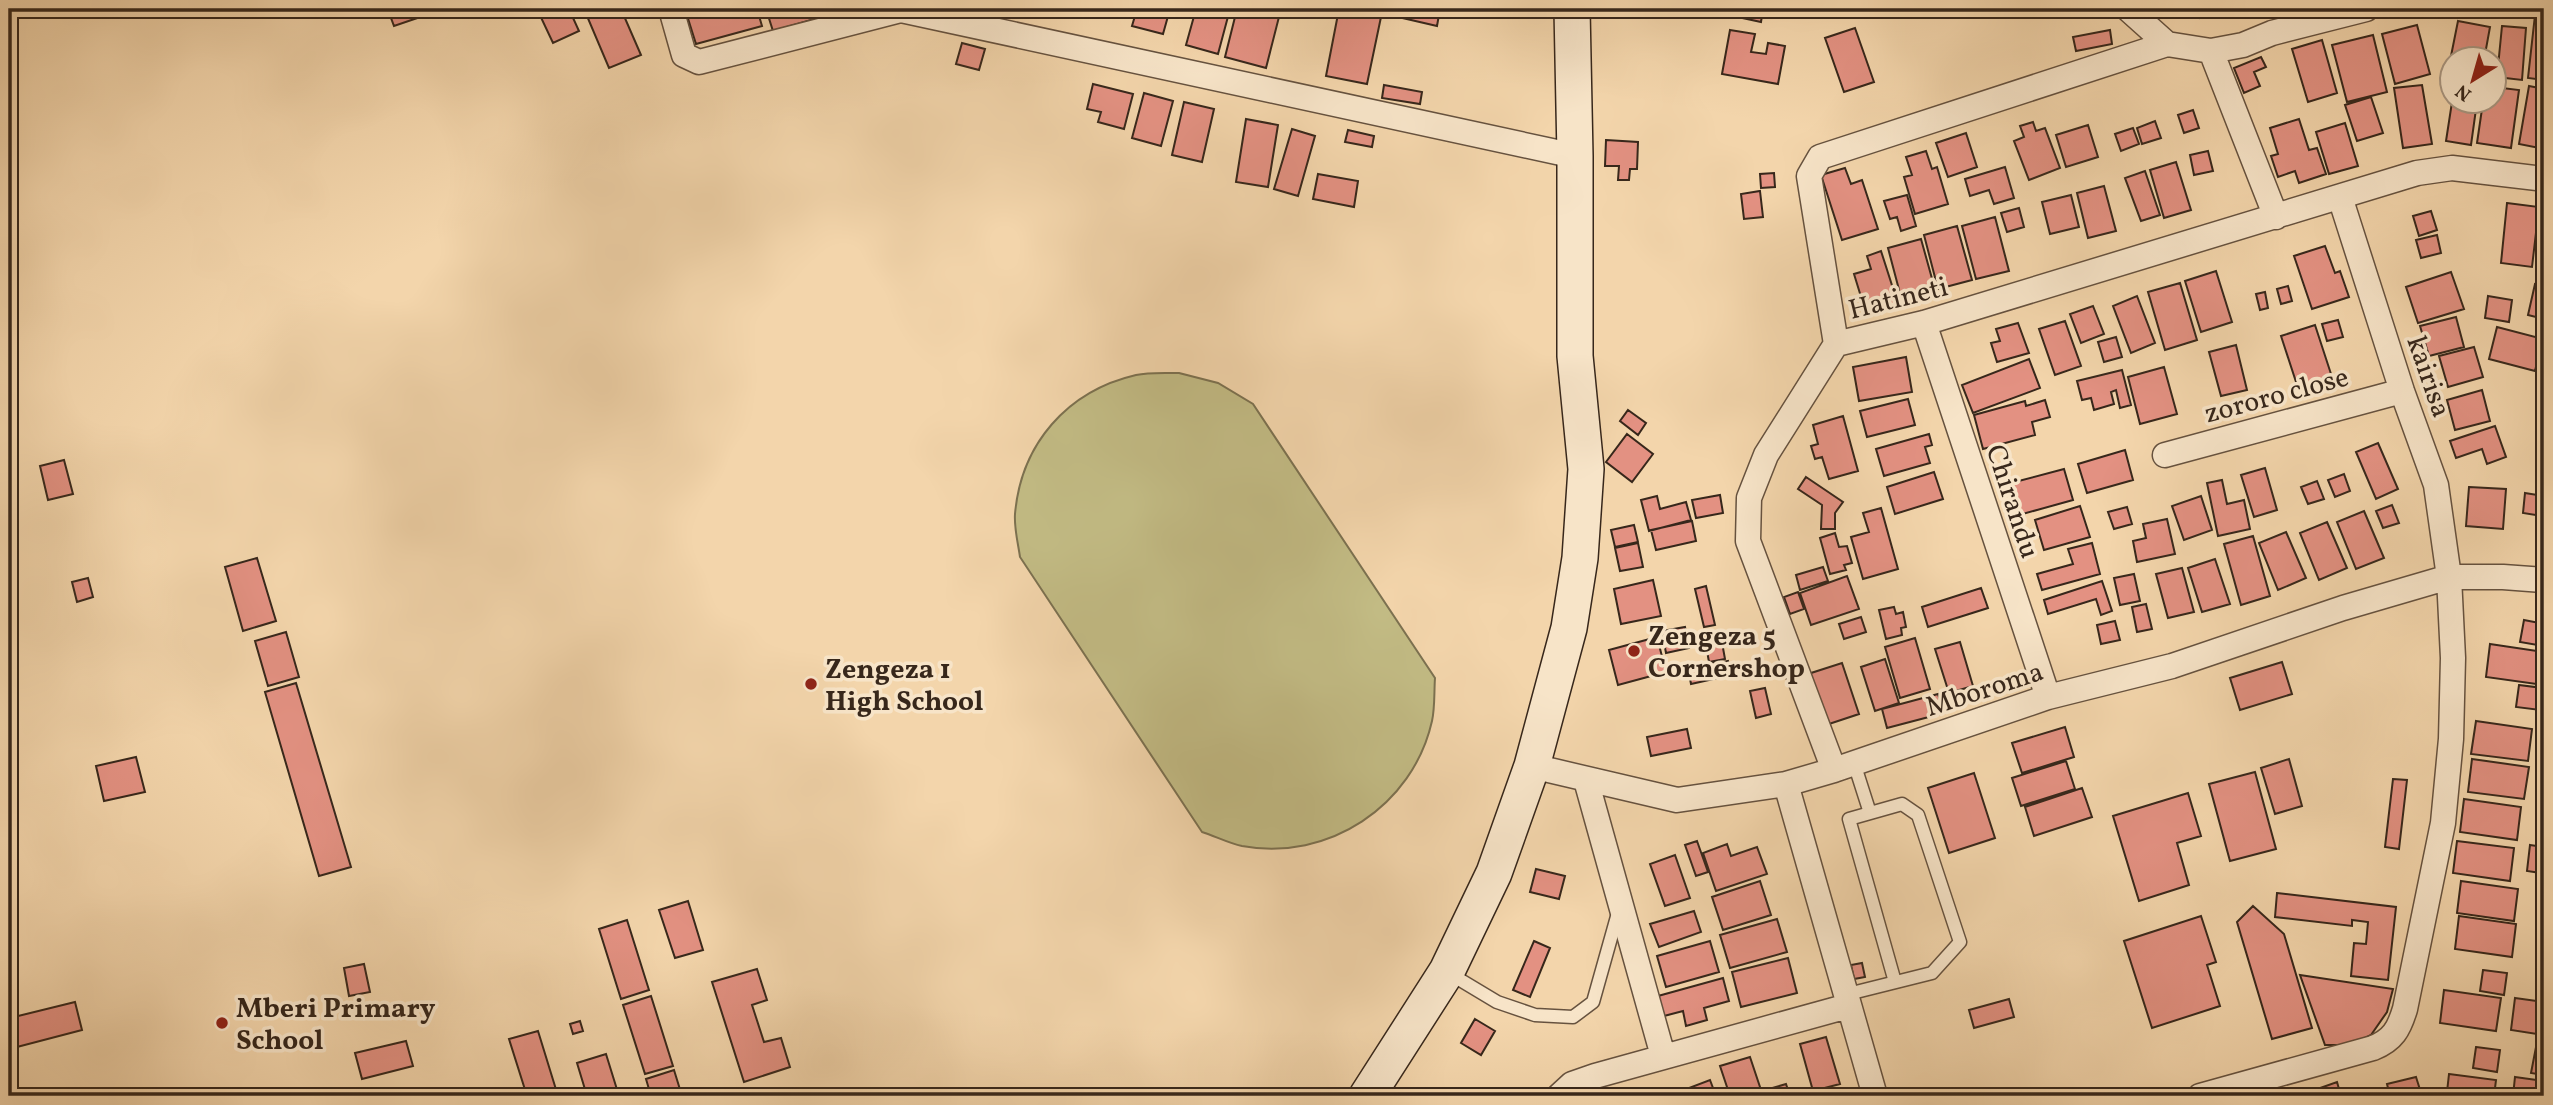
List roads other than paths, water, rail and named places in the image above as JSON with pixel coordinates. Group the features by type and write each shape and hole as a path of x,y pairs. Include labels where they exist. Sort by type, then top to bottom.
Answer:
{"street":[{"path":"671,9 684,55 699,62 883,12 901,10 1576,156"},
{"path":"1367,1096 1447,971 1494,873 1532,766 1569,628 1580,558 1586,470 1575,355 1576,156 1572,9"},
{"path":"2128,9 2167,44"},
{"path":"1836,344 1809,176 1820,157 2167,44 2211,51 2243,45 2272,33 2367,9"},
{"path":"2211,51 2276,217"},
{"name":"Hatineti","path":"1844,767 1748,541 1749,498 1766,456 1836,344 1924,323 2417,173 2452,167 2544,179"},
{"name":"kairisa","path":"2200,1096 2373,1048 2390,1039 2400,1025 2414,972 2443,823 2452,712 2453,658 2449,577 2436,485 2402,391 2340,197"},
{"name":"Chirandu","path":"1924,323 2048,697"},
{"name":"zororo close","path":"2165,455 2402,391"},
{"name":"Mboroma","path":"1532,766 1677,800 1786,784 1844,767 2048,697 2172,666 2343,608 2449,577 2544,580"},
{"path":"1586,780 1663,1056"},
{"path":"1786,784 1875,1096"},
{"path":"1559,1096 1573,1084 1584,1080 1846,1001"}],"lane":[{"path":"1844,767 1870,813"},
{"path":"1846,1001 1895,982 1932,973 1960,942 1919,814 1902,804 1849,819 1895,982"},
{"path":"1447,971 1497,1002 1535,1015 1573,1017 1593,1002 1620,903"}],"place":[{"name":"Zengeza 5 Cornershop","path":"1634,651"},
{"name":"Zengeza 1 High School","path":"811,684"},
{"name":"Mberi Primary School","path":"222,1023"}]}
